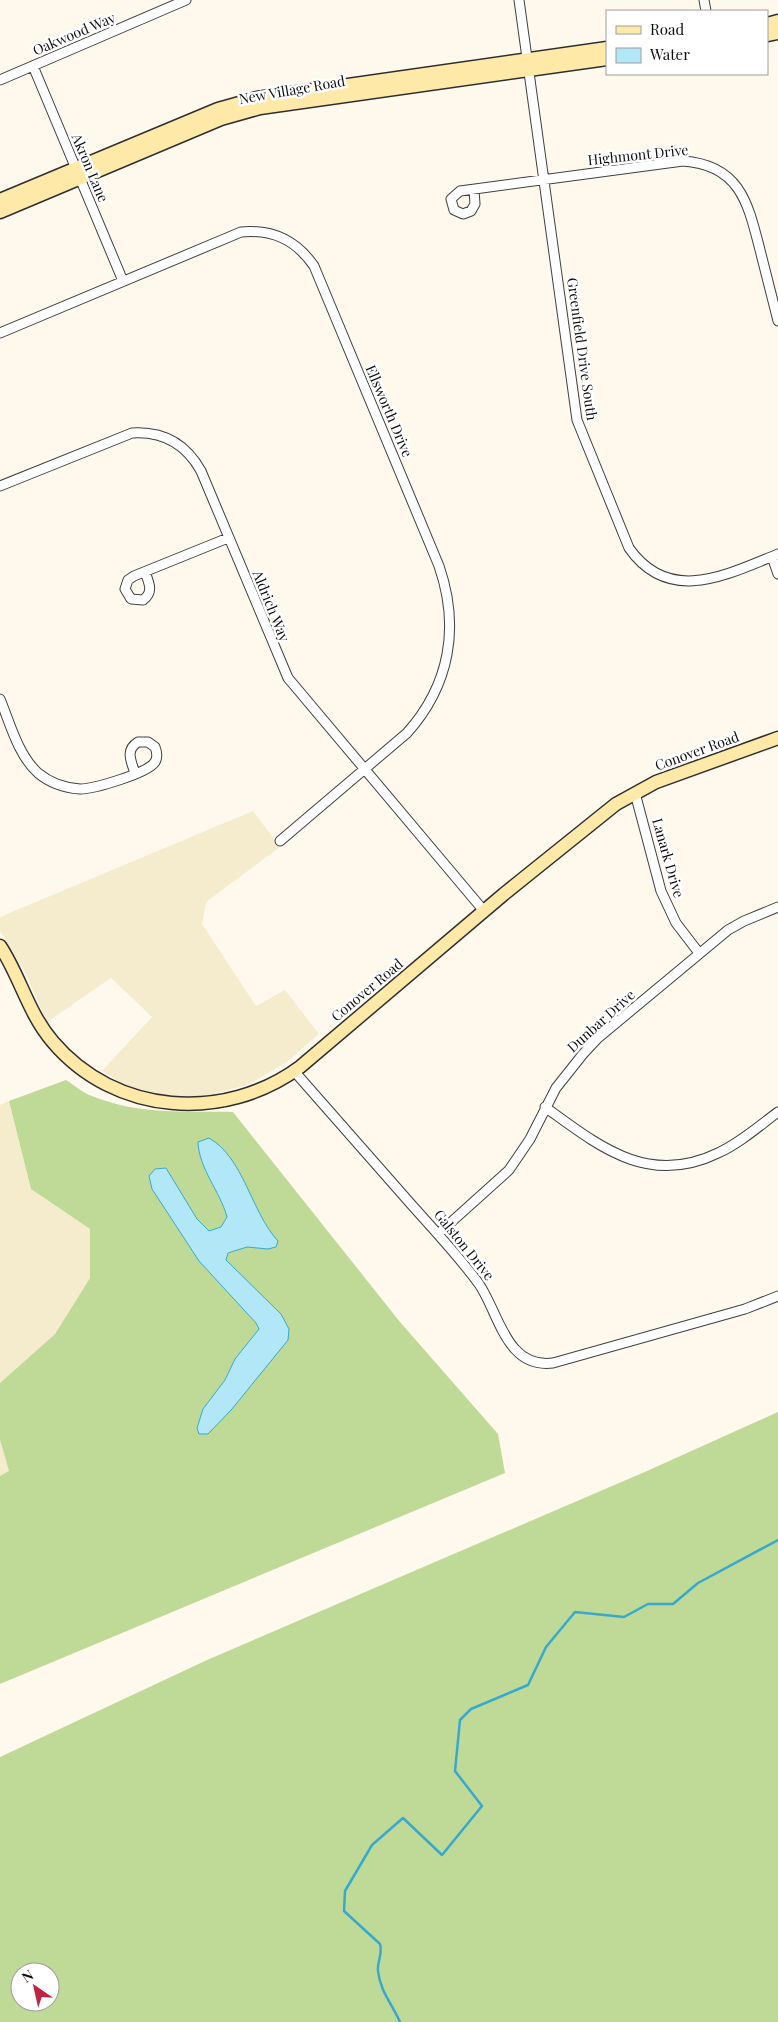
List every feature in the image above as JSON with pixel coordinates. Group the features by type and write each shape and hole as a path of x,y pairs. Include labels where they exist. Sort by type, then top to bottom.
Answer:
{"street":[{"name":"Oakwood Way","path":"0,80 186,0"},
{"name":"Greenfield Drive South","path":"519,0 577,420 629,548 649,570 677,582 701,581 775,556"},
{"name":"New Village Road","path":"528,65 606,48"},
{"name":"New Village Road","path":"0,212 78,173 218,109 258,98 528,65 606,59"},
{"name":"Akron Lane","path":"33,66 123,281"},
{"name":"Highmont Drive","path":"474,190 683,161 696,162 719,170 737,186 749,208 778,321"},
{"name":"New Village Road","path":"0,200 78,173"},
{"name":"Ellsworth Drive","path":"0,333 230,236 254,231 277,234 307,255 314,266 439,566 449,602 451,620 448,655 444,673 428,706 407,733 280,841"},
{"name":"Aldrich Way","path":"0,486 122,435 144,432 155,434 177,443 195,460 282,668 484,911"},
{"path":"146,572 228,538"},
{"path":"775,556 778,574"},
{"path":"0,698 24,754 34,768 49,780 59,785 83,789 106,784 135,773"},
{"name":"Conover Road","path":"0,946 17,975 32,1011 52,1042 80,1068 114,1088 152,1101 206,1104 240,1097 261,1090 294,1071 598,817 635,793 679,773 778,738"},
{"name":"Lanark Drive","path":"635,793 660,891 676,923 699,953"},
{"name":"Dunbar Drive","path":"438,1234 510,1170 530,1139 544,1107 556,1088 583,1054 699,953 744,921 778,907"},
{"name":"Galston Drive","path":"294,1071 438,1234 484,1291 514,1350 529,1360 538,1363 553,1363 745,1309 778,1296"},
{"path":"544,1107 615,1155 658,1166 688,1164 718,1154 778,1112"}],"shaded area":[{"path":"253,811 280,847 206,902 202,924 256,1006 285,990 319,1034 288,1061 250,1084 210,1095 171,1098 134,1091 102,1071 152,1017 111,978 47,1022 24,970 0,931 0,917"},
{"path":"9,1101 31,1189 90,1229 90,1278 55,1334 0,1383 0,1105"},
{"path":"0,1440 9,1471 0,1476"}],"green space":[{"path":"66,1080 89,1095 127,1106 179,1112 233,1112 400,1322 498,1434 505,1473 0,1684 0,1476 9,1471 0,1440 0,1383 55,1334 90,1278 90,1229 31,1189 9,1101"},
{"path":"778,1412 778,2022 0,2022 0,1757 207,1660 647,1471"}],"water":[{"path":"209,1138 231,1158 261,1215 278,1241 276,1247 268,1249 247,1247 228,1253 226,1260 281,1314 289,1329 288,1340 232,1409 208,1434 199,1434 197,1428 203,1409 225,1380 235,1359 259,1329 256,1323 199,1261 152,1189 149,1176 155,1169 166,1168 197,1219 209,1231 221,1227 227,1217 199,1152 198,1142"}],"waterway":[{"path":"400,2022 379,1978 380,1944 344,1911 345,1891 372,1845 403,1818 442,1855 482,1806 455,1771 460,1720 471,1709 528,1685 546,1647 575,1612 624,1617 648,1604 673,1604 698,1583 778,1540"}]}
